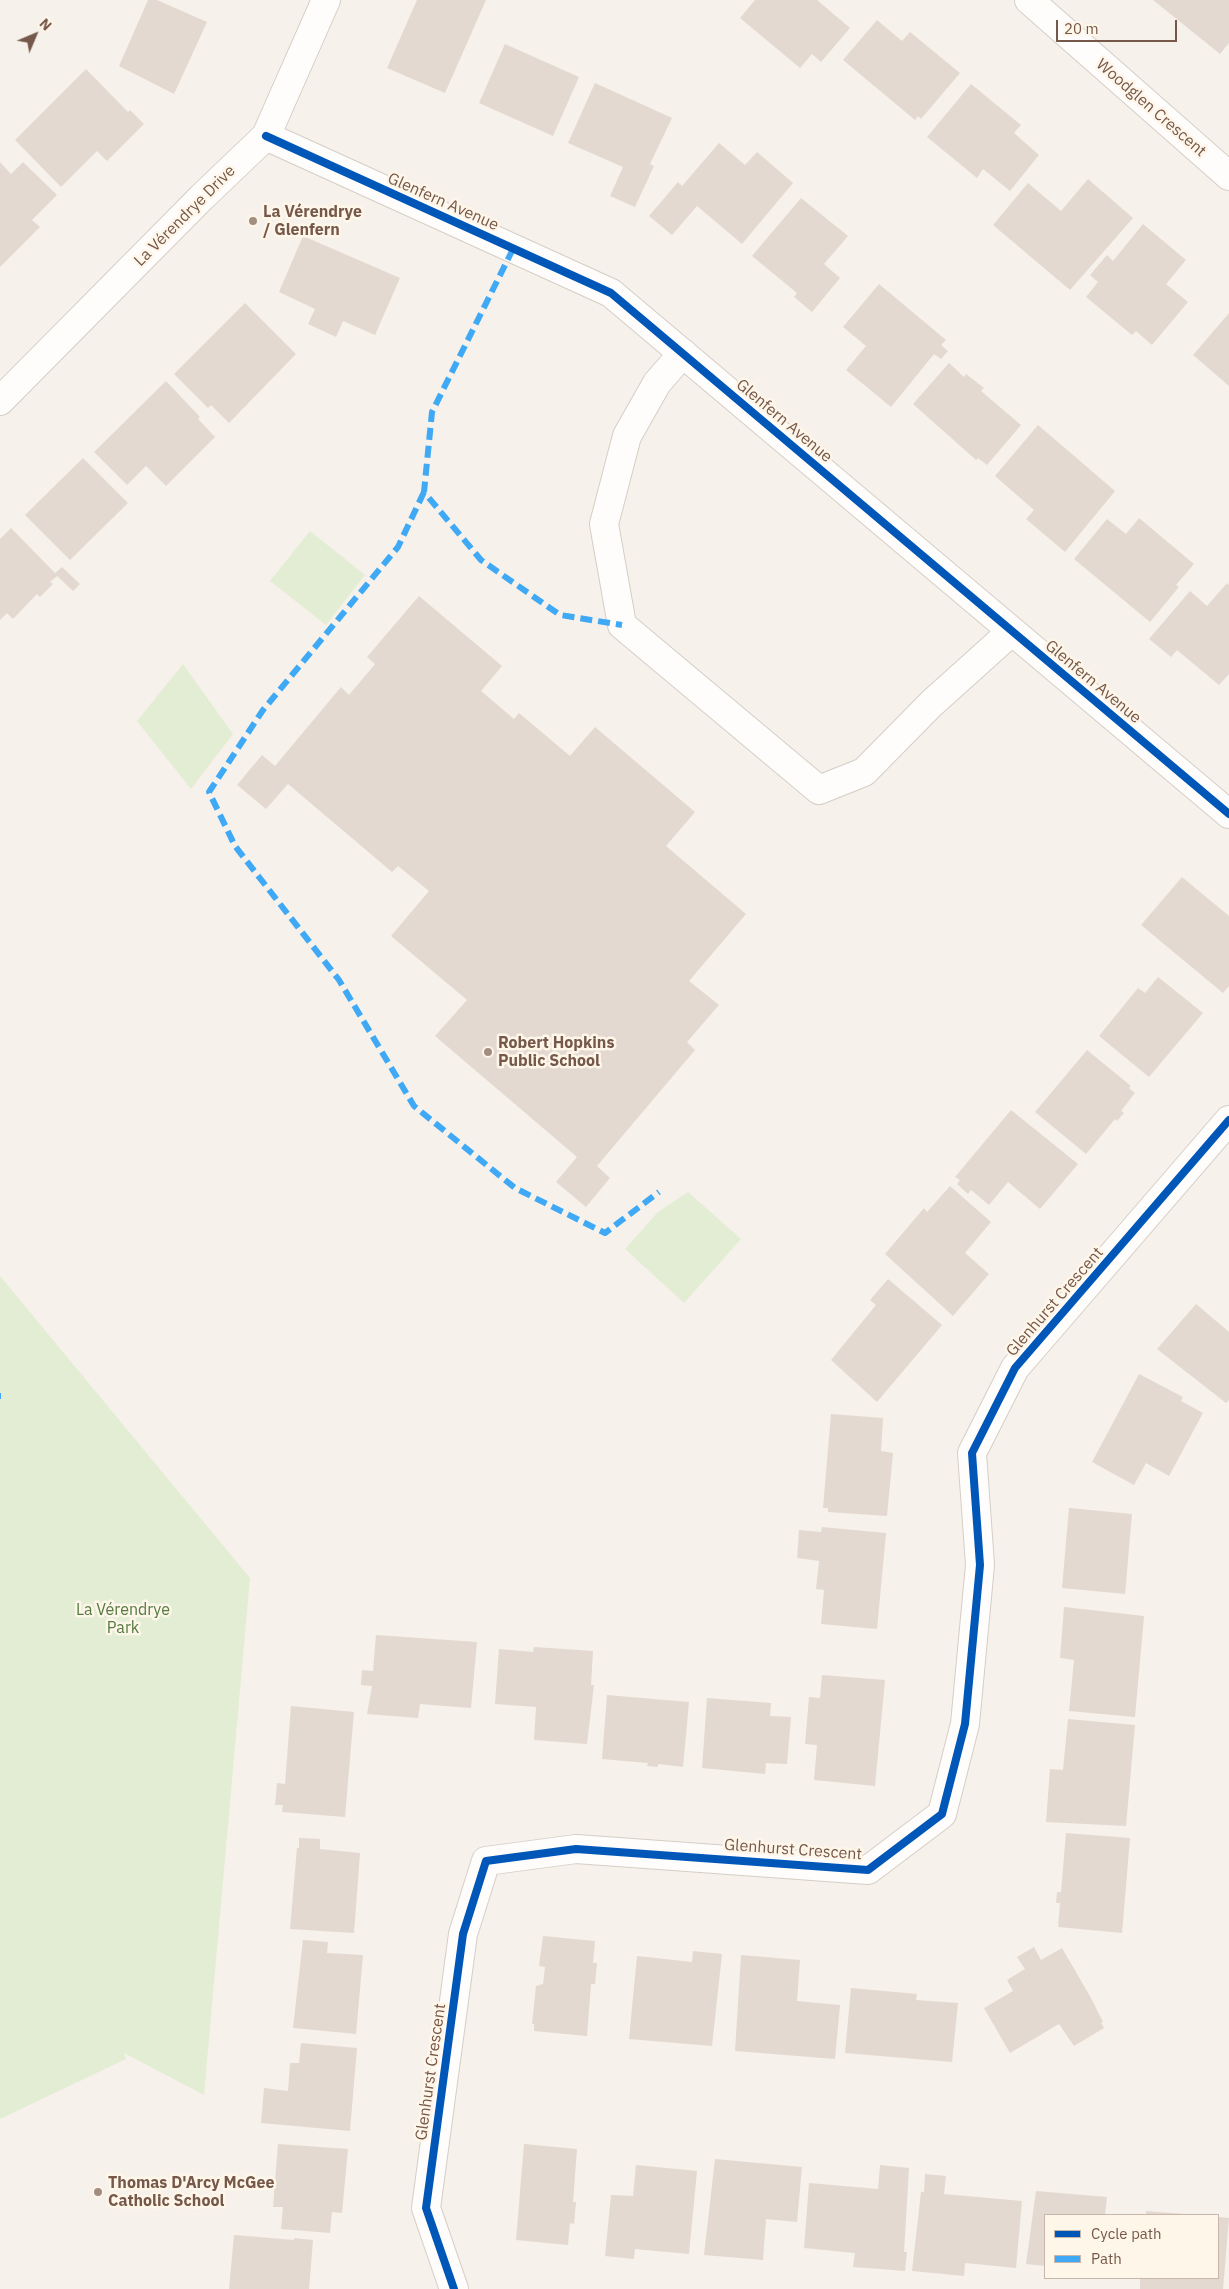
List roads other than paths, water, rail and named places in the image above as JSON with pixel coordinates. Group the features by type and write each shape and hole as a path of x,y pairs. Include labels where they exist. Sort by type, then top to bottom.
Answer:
{"street":[{"name":"La Vérendrye Drive","path":"0,401 202,197 266,136 326,0"},
{"name":"Woodglen Crescent","path":"1029,0 1229,176"},
{"name":"Glenfern Avenue","path":"266,136 611,293 1229,814"},
{"path":"683,353 657,383 627,436 604,524 622,625 629,631 819,790 864,772 931,704 1011,632"},
{"name":"Glenhurst Crescent","path":"454,2289 426,2208 463,1934 486,1861 576,1849 868,1870 942,1814 965,1724 980,1565 972,1454 1016,1368 1229,1120"}],"place":[{"name":"La Vérendrye / Glenfern","path":"253,221"},
{"name":"Robert Hopkins Public School","path":"488,1052"},
{"name":"Thomas D'Arcy McGee Catholic School","path":"98,2192"}],"park label":[{"name":"La Vérendrye Park","path":"123,1619"}]}
